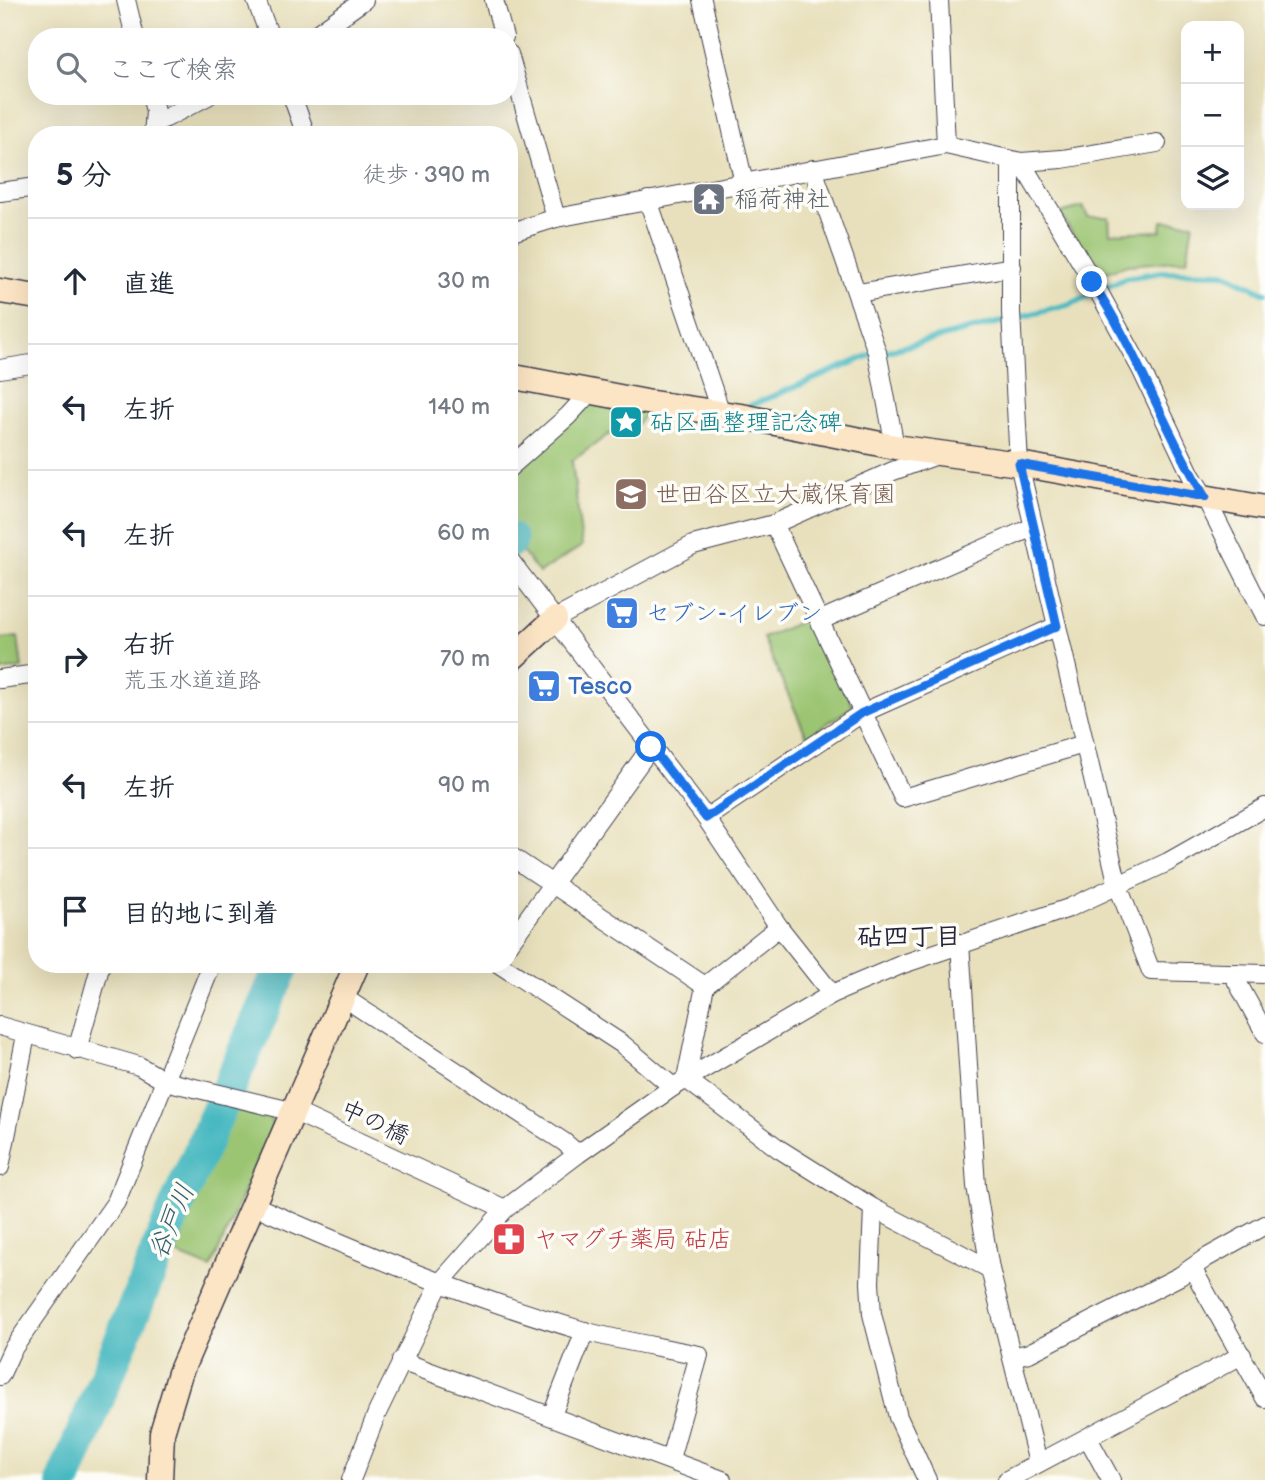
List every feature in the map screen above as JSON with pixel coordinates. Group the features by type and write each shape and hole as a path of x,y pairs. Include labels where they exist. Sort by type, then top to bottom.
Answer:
{"main road":[{"path":"0,291 28,296"},
{"path":"518,378 895,447 1019,464 1265,508"},
{"path":"518,653 555,619"},
{"path":"160,1480 162,1433 169,1404 198,1330 353,973"}],"street":[{"path":"126,0 133,28"},
{"path":"256,0 267,28"},
{"path":"325,28 364,0"},
{"path":"494,0 502,28"},
{"path":"702,0 744,183"},
{"path":"939,0 946,145"},
{"path":"518,85 556,218"},
{"path":"152,105 154,126"},
{"path":"157,126 193,105"},
{"path":"295,105 303,126"},
{"path":"518,230 556,218 946,145 1016,162 1062,159 1157,143"},
{"path":"1016,162 1012,320 1019,464 1118,886 1150,971 1265,974"},
{"path":"1016,162 1098,291 1141,369 1191,475 1205,497 1265,616"},
{"path":"813,169 879,357 895,447"},
{"path":"0,192 28,188"},
{"path":"648,200 721,413"},
{"path":"858,293 1012,267"},
{"path":"0,369 28,364"},
{"path":"518,460 568,416 591,391"},
{"path":"555,619 693,545 774,524 893,471 941,453"},
{"path":"774,524 903,798 1084,744"},
{"path":"821,620 1033,527"},
{"path":"518,571 706,818 779,927 832,994"},
{"path":"706,818 862,713 1057,626"},
{"path":"0,679 28,675"},
{"path":"518,930 651,747"},
{"path":"351,1480 377,1413 440,1283 505,1209 578,1154 680,1083 832,994 960,943 1069,908 1168,862 1265,807"},
{"path":"518,861 705,986"},
{"path":"680,1083 705,986 779,927"},
{"path":"960,943 976,1186 990,1269 1038,1463"},
{"path":"77,1049 98,973"},
{"path":"0,1376 12,1350 116,1202 208,973"},
{"path":"513,973 873,1208 990,1269"},
{"path":"1236,973 1236,980 1265,1033"},
{"path":"343,997 564,1142 578,1154"},
{"name":"中の橋","path":"0,1026 139,1066 165,1081 295,1112 505,1209"},
{"path":"0,1167 26,1035"},
{"path":"253,1205 372,1258 440,1283 585,1331 699,1355 670,1459"},
{"path":"873,1208 870,1283 872,1314 898,1417 927,1480"},
{"path":"1012,1357 1029,1353 1192,1268 1265,1225"},
{"path":"1192,1268 1265,1398"},
{"path":"552,1415 585,1331"},
{"path":"1007,1480 1242,1355"},
{"path":"401,1361 722,1480"},
{"path":"1088,1438 1111,1480"}],"green space":[{"path":"1083,207 1088,217 1109,217 1110,233 1161,231 1162,221 1193,223 1187,260 1127,265 1097,275 1060,213"},
{"path":"593,403 646,412 632,431 609,434 572,461 582,546 539,573 518,546 518,469"},
{"path":"813,616 853,706 807,737 763,638"},
{"path":"18,637 22,668 0,671 0,639"},
{"path":"231,1105 267,1113 273,1124 211,1268 171,1252"}],"waterway":[{"path":"745,408 868,356 1071,304 1125,278 1162,272 1224,273 1265,293"},
{"name":"谷戸川","path":"64,1480 176,1207 279,973"}],"place":[{"name":"稲荷神社","path":"709,199"},
{"name":"砧区画整理記念碑","path":"626,422"},
{"name":"世田谷区立大蔵保育園","path":"631,494"},
{"name":"セブン-イレブン","path":"622,613"},
{"name":"Tesco","path":"544,686"},
{"name":"ヤマグチ薬局 砧店","path":"509,1239"}],"district":[{"name":"砧四丁目","path":"909,936"}],"route":[{"path":"651,747 706,818 862,713 1057,626 1019,464 1205,497 1191,475 1141,369 1092,282"}]}
